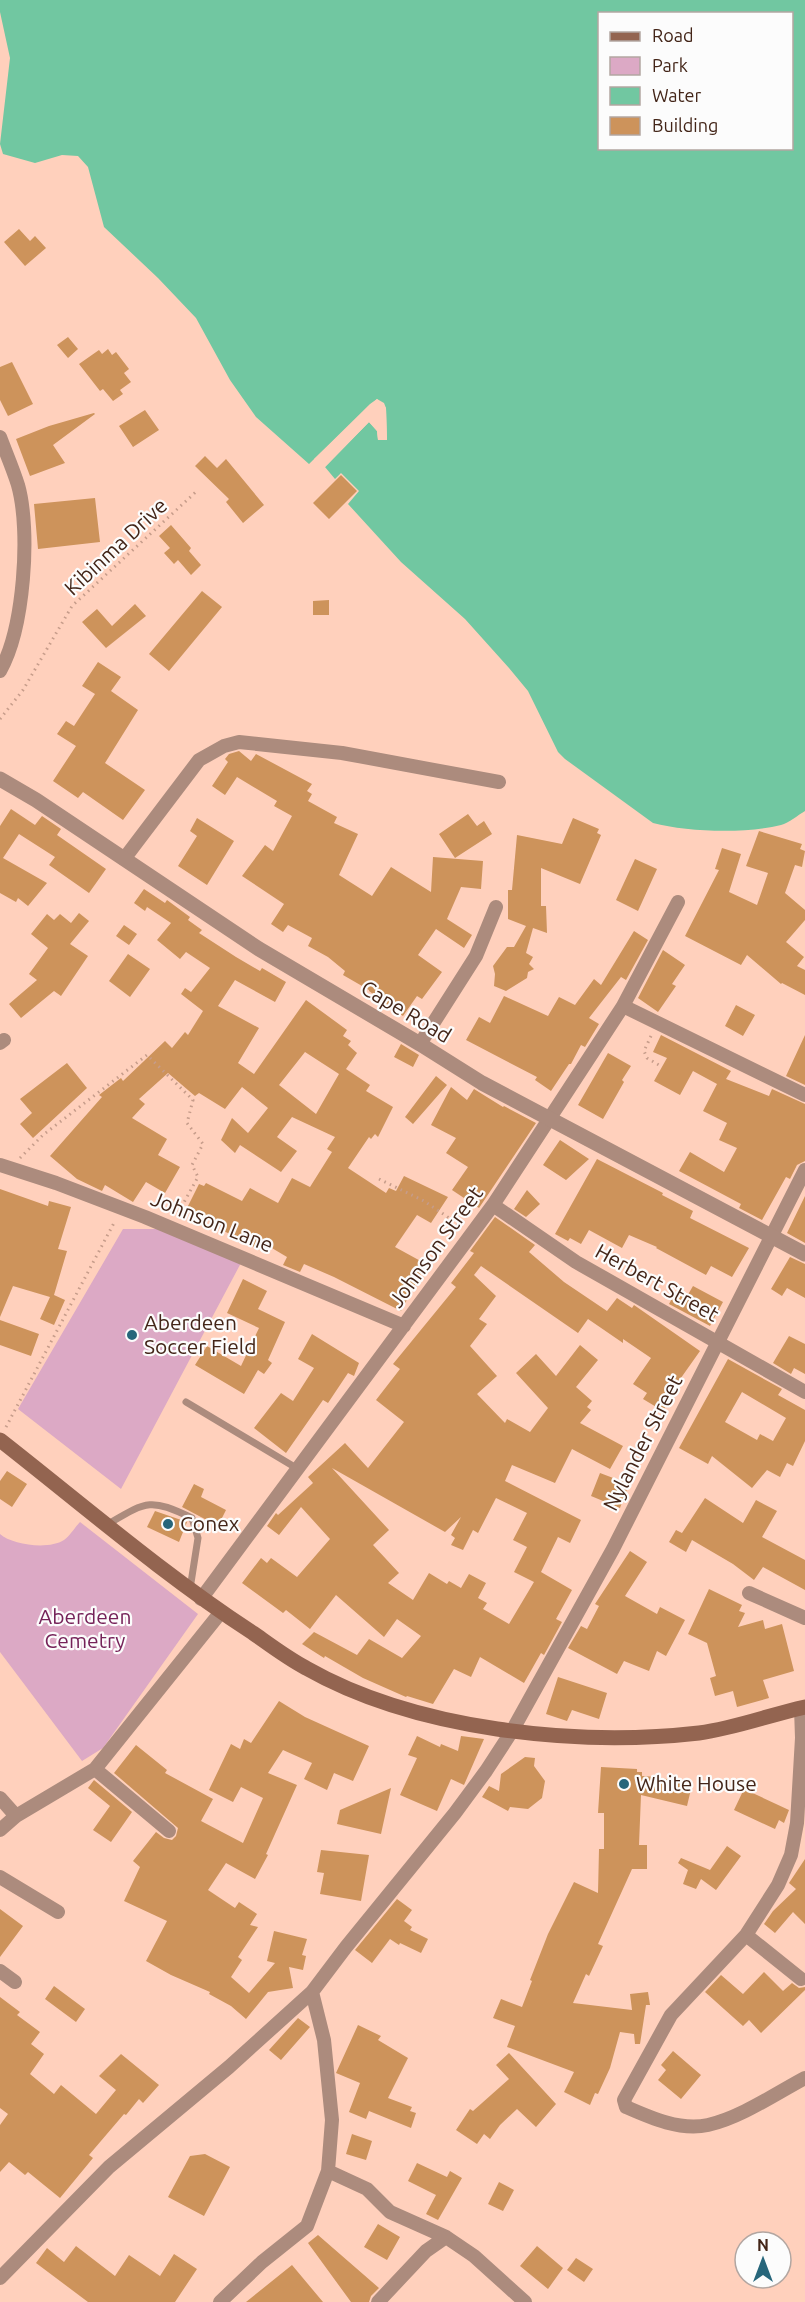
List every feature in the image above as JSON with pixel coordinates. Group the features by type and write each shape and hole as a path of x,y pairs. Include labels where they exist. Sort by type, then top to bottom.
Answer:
{"main road":[{"path":"2,1436 195,1594 221,1612 306,1668 350,1689 421,1714 512,1731 606,1737 699,1733 733,1727 803,1707"}],"street":[{"path":"0,437 18,486 24,540 23,584 17,622 0,671"},
{"path":"124,859 199,760 224,746 239,742 342,753 499,782"},
{"name":"Cape Road","path":"0,779 36,800 258,950 420,1044 482,1083 805,1254"},
{"name":"Johnson Street","path":"195,1594 298,1469 493,1205 623,1006 678,902"},
{"path":"420,1044 476,956 496,907"},
{"path":"623,1006 805,1095"},
{"name":"Johnson Lane","path":"5,1166 170,1227 404,1326"},
{"name":"Nylander Street","path":"0,2278 109,2167 229,2067 312,1992 455,1813 512,1731 613,1550 805,1170"},
{"name":"Herbert Street","path":"493,1205 576,1262 805,1392"},
{"path":"749,1593 805,1618"},
{"path":"0,1830 16,1816 95,1769 221,1612"},
{"path":"803,1707 797,1823 791,1855 778,1885 746,1935 671,2015 624,2100 626,2107 662,2121 682,2126 706,2126 728,2119 805,2078"},
{"path":"95,1769 169,1831"},
{"path":"0,1798 16,1816"},
{"path":"0,1877 58,1912"},
{"path":"746,1935 801,1979"},
{"path":"0,1971 15,1982"},
{"path":"220,2302 262,2262 307,2226 328,2171 332,2120 324,2040 312,1992"},
{"path":"328,2171 367,2189 390,2212 446,2237 474,2256 525,2302"},
{"path":"378,2302 426,2251 446,2237"}],"lane":[{"path":"186,1402 298,1469"},
{"path":"108,1524 139,1506 158,1503 192,1518 198,1538 195,1594"}],"path":[{"name":"Kibinma Drive","path":"0,719 23,690 72,606 198,490"},
{"path":"658,1023 644,1051 647,1058 660,1065"},
{"path":"5,1166 147,1055 194,1100 187,1123 204,1144 192,1165 198,1177 170,1227"},
{"path":"379,1179 424,1201 472,1233"},
{"path":"2,1436 122,1208"}],"green space":[{"name":"Aberdeen Soccer Field","path":"123,1229 169,1229 242,1261 121,1489 18,1409"},
{"name":"Aberdeen Cemetry","path":"80,1522 198,1614 103,1748 82,1761 0,1652 0,1534 13,1541 31,1545 49,1545 64,1540"}],"water":[{"path":"0,0 805,0 805,811 784,824 751,830 717,831 653,823 565,759 558,752 528,691 465,619 401,562 348,504 359,491 341,473 335,479 325,467 369,422 377,431 378,440 387,440 386,408 377,399 370,404 309,464 256,417 230,380 196,318 104,227 88,167 78,156 62,155 35,163 3,154 0,144 10,58 0,12"}],"pier":[{"path":"377,399 384,403 386,408 387,440 378,440 377,431 369,422 325,467 323,465 368,419 376,424 381,437 384,437 383,409 377,403 316,461 314,459"}],"building":[{"path":"19,229 30,241 35,236 46,248 25,266 4,242"},
{"path":"68,337 78,349 68,358 57,345"},
{"path":"108,349 112,355 116,352 129,369 124,373 131,382 120,390 123,394 113,401 103,389 100,391 79,364 99,350 102,354"},
{"path":"12,362 33,404 8,416 0,400 0,367"},
{"path":"145,410 159,430 133,447 119,426"},
{"path":"94,413 53,445 65,463 30,476 16,439 49,426"},
{"path":"205,456 217,468 226,459 264,505 243,523 226,502 229,499 195,466"},
{"path":"341,475 357,491 329,519 313,503"},
{"path":"95,498 100,542 38,549 34,504"},
{"path":"171,525 191,548 189,551 201,565 191,575 178,560 174,564 164,553 170,548 159,536"},
{"path":"202,591 222,607 169,671 149,654"},
{"path":"329,600 329,615 313,615 313,601"},
{"path":"135,604 146,616 106,648 82,622 97,609 112,626"},
{"path":"98,662 121,677 111,691 138,710 105,763 145,790 123,820 83,792 78,798 53,781 76,746 57,734 66,721 74,726 95,694 82,686"},
{"path":"239,751 251,761 256,754 312,784 307,791 312,794 308,801 337,817 334,823 358,834 339,875 372,896 391,867 431,892 433,857 483,861 481,889 461,887 447,919 472,935 464,948 436,929 418,955 442,972 422,999 417,996 403,1016 369,990 343,975 345,971 328,957 308,946 312,938 288,925 283,932 271,924 284,904 242,876 265,845 273,851 292,816 274,806 277,801 237,777 225,795 212,786 228,762 225,759 229,754"},
{"path":"11,809 35,825 42,816 61,829 57,835 106,869 89,893 49,865 55,857 19,834 3,858 47,883 28,906 18,898 16,902 0,893 0,826"},
{"path":"468,814 477,826 484,821 492,834 455,858 439,834"},
{"path":"197,818 234,841 207,885 178,866 197,836 190,831"},
{"path":"573,818 599,829 597,833 601,835 580,884 541,868 541,906 546,906 547,933 533,928 526,953 533,957 529,964 534,969 528,972 527,978 506,991 494,986 493,966 507,947 514,947 526,926 508,919 508,890 512,890 517,835 562,844"},
{"path":"759,831 802,844 800,849 805,851 802,867 795,865 785,893 805,910 805,920 786,942 804,957 797,966 805,970 805,995 781,984 747,955 741,965 685,936 719,870 715,869 722,848 741,854 729,892 757,905 768,873 746,866"},
{"path":"635,859 657,869 638,911 616,900"},
{"path":"144,889 165,903 167,900 190,917 188,920 202,930 199,933 260,971 262,968 286,982 275,1002 235,980 218,1006 259,1028 238,1063 254,1074 306,1000 347,1030 343,1036 351,1041 348,1045 357,1053 346,1069 370,1085 366,1091 393,1107 378,1137 375,1134 371,1139 369,1137 348,1168 386,1193 389,1188 396,1191 404,1176 448,1197 431,1223 417,1215 395,1247 426,1264 401,1311 304,1264 300,1272 283,1265 287,1257 260,1241 256,1248 222,1230 224,1227 187,1208 199,1184 204,1186 206,1183 242,1201 250,1188 278,1203 292,1178 310,1187 332,1152 327,1149 335,1137 292,1117 277,1137 297,1151 281,1172 240,1145 235,1153 221,1140 232,1118 248,1133 268,1108 242,1087 225,1109 199,1093 195,1096 168,1073 139,1099 145,1104 132,1118 167,1139 158,1155 180,1167 165,1193 146,1182 133,1202 105,1185 102,1191 77,1179 50,1156 102,1097 99,1095 121,1078 123,1081 165,1041 172,1048 185,1032 188,1035 203,1011 181,994 185,988 191,992 210,968 186,952 180,959 157,940 171,923 147,907 145,911 134,903","holes":["305,1052 339,1074 316,1114 279,1085"]},
{"path":"79,913 89,921 70,944 88,956 61,996 54,991 21,1018 9,1004 37,980 29,974 48,948 31,934 47,914 54,920 60,914 71,923"},
{"path":"124,925 137,934 129,945 116,936"},
{"path":"634,931 648,940 626,980 621,977 589,1018 599,1024 585,1047 581,1045 571,1064 551,1091 535,1080 537,1077 466,1040 479,1017 490,1023 504,996 548,1016 559,997 575,1005 594,979 601,985"},
{"path":"663,950 685,965 672,984 676,986 658,1012 638,998"},
{"path":"128,954 150,969 130,997 109,981"},
{"path":"736,1005 755,1015 743,1036 725,1026"},
{"path":"661,1035 731,1071 726,1079 769,1096 772,1089 805,1104 805,1161 797,1165 790,1179 786,1177 762,1220 739,1208 741,1204 679,1171 690,1152 724,1172 737,1148 719,1140 727,1123 703,1111 717,1084 693,1071 680,1095 654,1081 667,1058 653,1052"},
{"path":"805,1035 805,1085 786,1076"},
{"path":"401,1044 419,1055 413,1067 394,1057"},
{"path":"608,1053 631,1066 603,1119 578,1105"},
{"path":"67,1063 87,1088 33,1138 20,1124 32,1113 20,1099"},
{"path":"436,1076 447,1085 413,1124 405,1117"},
{"path":"451,1087 467,1100 474,1089 503,1107 536,1123 479,1208 452,1190 468,1167 446,1153 456,1138 431,1125"},
{"path":"560,1140 589,1159 566,1180 543,1165"},
{"path":"597,1159 663,1193 662,1195 693,1211 690,1218 749,1248 732,1277 711,1266 706,1275 657,1247 629,1235 622,1248 589,1230 581,1244 570,1238 568,1241 555,1234"},
{"path":"0,1189 48,1206 49,1201 71,1207 58,1249 67,1251 54,1295 65,1300 54,1325 40,1319 50,1297 13,1286 0,1317"},
{"path":"527,1190 540,1204 526,1217 514,1209"},
{"path":"805,1196 805,1243 787,1233"},
{"path":"495,1217 535,1245 529,1252 564,1282 607,1311 617,1298 632,1308 634,1305 700,1351 671,1392 673,1393 663,1411 643,1399 647,1393 633,1384 651,1358 623,1339 623,1343 588,1319 578,1333 481,1266 474,1275 496,1296 479,1319 487,1324 470,1346 497,1376 477,1394 505,1423 507,1419 530,1432 548,1408 516,1373 536,1354 556,1376 580,1345 598,1360 576,1387 592,1401 587,1407 591,1410 580,1423 623,1446 610,1469 572,1449 555,1483 512,1465 505,1481 581,1520 570,1543 558,1537 541,1572 572,1590 556,1619 562,1622 544,1655 541,1653 524,1683 480,1657 471,1677 454,1669 433,1704 406,1697 363,1678 302,1644 314,1632 357,1655 369,1639 402,1658 421,1636 397,1619 384,1637 336,1595 310,1629 286,1610 283,1613 242,1583 261,1558 267,1563 271,1558 297,1577 330,1539 301,1507 279,1535 267,1526 276,1513 278,1515 313,1483 308,1477 345,1443 368,1468 404,1422 376,1400 400,1369 393,1364 456,1287 451,1283 474,1253 470,1251","holes":["332,1468 445,1532 461,1517 451,1535 455,1538 451,1545 463,1550 473,1530 478,1533 496,1498 527,1513 513,1540 527,1547 514,1572 534,1582 509,1624 483,1609 487,1603 478,1598 486,1583 469,1574 461,1588 449,1581 447,1584 429,1573 413,1600 388,1583 399,1573 373,1545 389,1530"]},
{"path":"790,1257 805,1264 805,1298 787,1288 782,1296 771,1289"},
{"path":"243,1279 267,1291 258,1309 285,1322 268,1360 272,1363 264,1374 258,1370 244,1394 195,1365 207,1346 241,1366 259,1328 227,1313"},
{"path":"693,1286 723,1302 710,1326 669,1304 675,1293 686,1298"},
{"path":"0,1320 39,1334 31,1356 0,1345"},
{"path":"312,1334 359,1363 354,1376 348,1373 328,1403 323,1400 286,1453 254,1428 281,1393 293,1401 314,1368 298,1359"},
{"path":"789,1336 805,1344 805,1374 794,1368 791,1374 773,1363"},
{"path":"728,1359 782,1389 778,1395 805,1410 805,1441 793,1466 787,1463 780,1477 767,1470 752,1488 712,1456 708,1464 679,1448","holes":["742,1392 786,1418 773,1441 760,1434 757,1440 725,1422"]},
{"path":"7,1471 27,1484 12,1507 0,1499 0,1481"},
{"path":"600,1473 629,1484 620,1508 591,1496"},
{"path":"194,1484 204,1489 201,1497 226,1510 218,1526 182,1507"},
{"path":"705,1498 743,1523 756,1500 777,1511 762,1537 805,1560 805,1590 763,1567 754,1580 733,1564 692,1540 686,1552 669,1542 676,1530 682,1533"},
{"name":"Conex","path":"155,1511 187,1522 179,1542 147,1527"},
{"path":"630,1551 647,1562 625,1596 657,1614 660,1607 685,1620 666,1656 657,1651 649,1671 624,1661 617,1674 568,1648 581,1626 587,1629 599,1606 595,1604"},
{"path":"709,1589 742,1605 739,1611 745,1613 738,1627 763,1620 765,1629 782,1624 794,1671 763,1680 769,1698 737,1707 733,1691 715,1696 710,1678 716,1676 707,1643 688,1634"},
{"path":"558,1677 607,1693 599,1719 572,1710 567,1721 546,1714"},
{"path":"279,1701 305,1717 369,1746 353,1781 334,1773 327,1790 304,1779 312,1763 283,1750 268,1773 297,1785 266,1854 268,1855 255,1879 226,1863 208,1890 235,1908 239,1902 257,1914 250,1925 258,1927 238,1957 242,1960 231,1977 249,1993 275,1963 267,1961 274,1931 307,1939 302,1955 306,1956 303,1970 289,1967 293,1988 268,1992 246,2019 231,2006 209,1994 210,1992 146,1961 167,1921 124,1901 140,1867 133,1861 156,1832 172,1840 178,1828 114,1773 136,1745 167,1770 165,1773 213,1799 201,1821 243,1843 263,1798 241,1787 233,1802 209,1790 231,1744 240,1749 244,1739 251,1743"},
{"path":"417,1736 440,1747 441,1744 458,1751 461,1736 484,1739 464,1785 451,1779 437,1811 400,1795 417,1758 408,1755"},
{"path":"525,1757 535,1758 534,1766 545,1781 542,1798 528,1809 510,1807 508,1811 482,1797 489,1786 499,1791 501,1774"},
{"path":"601,1767 637,1769 637,1772 642,1772 642,1776 658,1777 692,1785 687,1806 641,1795 639,1845 647,1845 647,1869 632,1869 598,1944 603,1946 589,1976 586,1974 573,2003 632,2010 630,1994 648,1992 650,2005 646,2005 640,2044 635,2044 634,2034 620,2032 610,2068 598,2094 595,2093 590,2105 564,2092 574,2072 507,2047 515,2026 493,2018 501,1999 522,2007 548,1934 574,1882 598,1893 599,1849 604,1849 604,1813 598,1813"},
{"path":"94,1780 132,1812 111,1842 93,1830 110,1806 88,1788"},
{"path":"391,1788 381,1834 337,1824 340,1810"},
{"path":"744,1789 789,1810 784,1823 779,1820 775,1829 734,1810"},
{"path":"727,1846 741,1856 716,1890 701,1879 696,1889 683,1884 688,1870 678,1863 681,1858 710,1870"},
{"path":"321,1850 369,1855 361,1901 320,1894 324,1873 317,1872"},
{"path":"805,1859 805,1924 793,1912 775,1933 764,1924 773,1911 796,1889 789,1883"},
{"path":"397,1899 412,1910 404,1921 412,1927 410,1930 428,1939 421,1953 390,1939 372,1963 355,1950"},
{"path":"0,1909 23,1926 0,1957"},
{"path":"764,1972 783,1991 792,1983 799,1988 805,1987 805,1990 761,2033 749,2020 743,2026 705,1992 721,1975 743,1994"},
{"path":"54,1986 85,2009 76,2022 45,1999"},
{"path":"0,1997 20,2012 17,2015 40,2032 31,2044 44,2054 30,2074 54,2094 61,2085 96,2114 116,2090 99,2076 121,2054 159,2085 143,2103 139,2099 126,2115 124,2114 89,2155 93,2158 60,2198 28,2172 25,2175 9,2162 0,2172 0,2125 8,2114 0,2108"},
{"path":"298,2018 310,2027 281,2060 269,2050"},
{"path":"358,2025 381,2036 378,2040 408,2058 388,2098 412,2107 410,2111 416,2113 411,2128 369,2111 366,2119 349,2112 360,2083 336,2073"},
{"path":"673,2051 701,2075 681,2099 658,2080 666,2070 661,2065"},
{"path":"509,2053 556,2104 536,2127 517,2109 500,2125 490,2139 484,2134 477,2144 456,2130 470,2109 473,2111 509,2079 496,2065"},
{"path":"352,2134 372,2141 366,2160 346,2154"},
{"path":"205,2154 230,2167 204,2216 168,2197 190,2156"},
{"path":"417,2163 447,2177 450,2171 462,2178 438,2220 426,2214 436,2195 408,2181"},
{"path":"499,2182 514,2190 503,2211 488,2204"},
{"path":"378,2224 400,2237 387,2260 364,2247"},
{"path":"318,2235 379,2288 371,2296 369,2302 351,2302 308,2243"},
{"path":"76,2246 115,2276 129,2255 160,2276 174,2254 197,2269 175,2302 88,2302 36,2263 47,2248 64,2262"},
{"path":"537,2246 563,2268 548,2289 520,2266"},
{"path":"576,2258 593,2269 584,2282 567,2270"},
{"path":"292,2265 323,2302 246,2302"}],"place":[{"name":"Aberdeen Soccer Field","path":"132,1335"},
{"name":"Conex","path":"168,1524"},
{"name":"White House","path":"624,1784"}]}
